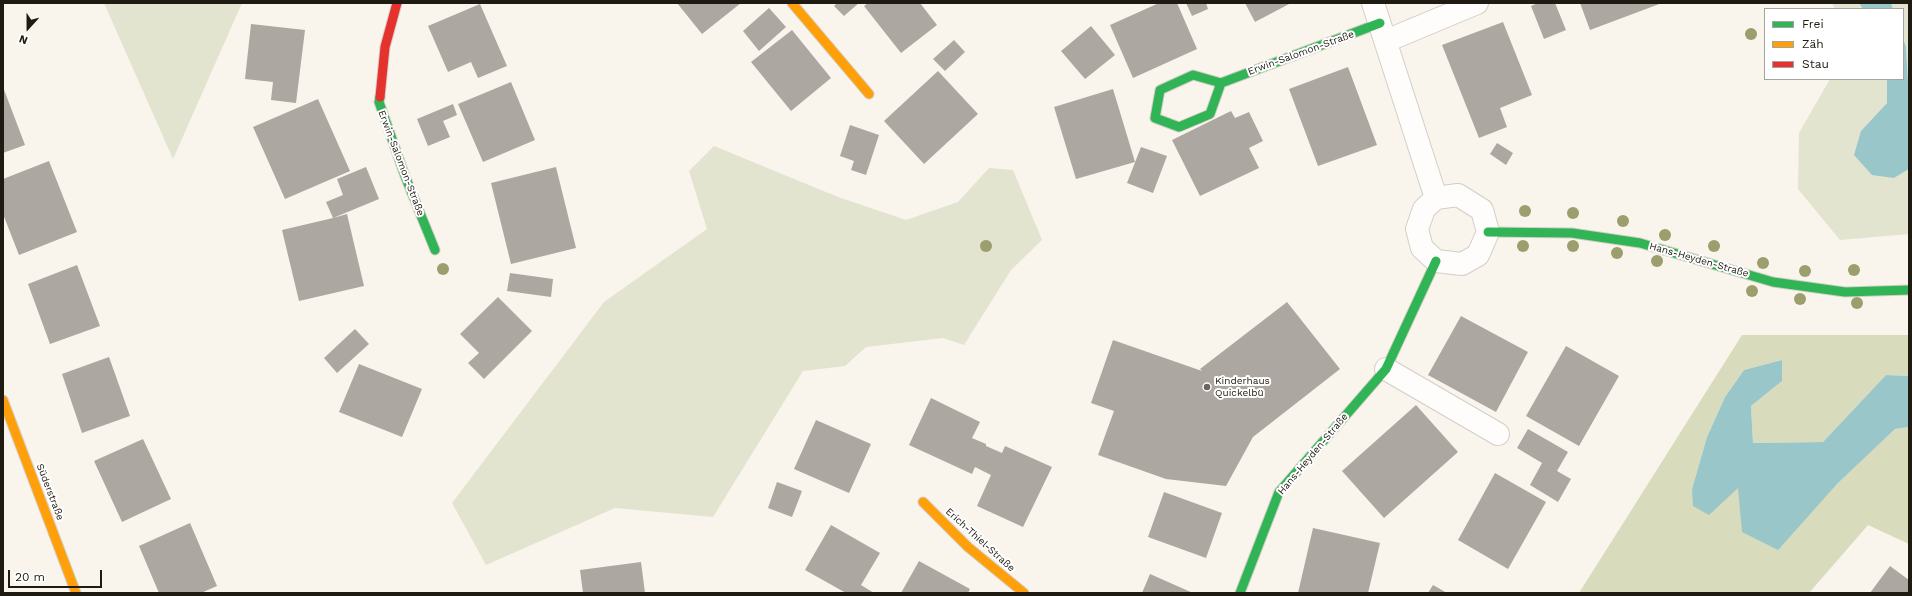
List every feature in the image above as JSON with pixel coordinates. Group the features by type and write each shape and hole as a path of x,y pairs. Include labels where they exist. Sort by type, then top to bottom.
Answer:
{"street":[{"name":"Erwin-Salomon-Straße","path":"397,3 385,47 379,102 405,176 435,250"},
{"path":"792,3 868,94"},
{"path":"1373,3 1436,198"},
{"name":"Erwin-Salomon-Straße","path":"1221,83 1477,3"},
{"path":"1192,75 1221,83 1210,114 1179,127 1155,118 1160,90 1192,75"},
{"path":"1458,195 1482,210 1488,232 1478,255 1462,264 1436,261 1422,248 1417,229 1424,209 1436,198 1458,195"},
{"name":"Hans-Heyden-Straße","path":"1488,232 1572,233 1640,243 1773,282 1844,292 1909,290"},
{"name":"Hans-Heyden-Straße","path":"1240,593 1279,492 1386,369 1436,261"},
{"path":"1386,369 1498,434"},
{"name":"Süderstraße","path":"3,400 76,593"},
{"name":"Erich-Thiel-Straße","path":"923,502 968,547 1024,593"}],"green space":[{"path":"104,3 242,3 173,159"},
{"path":"1832,3 1859,3 1862,8 1834,8"},
{"path":"1891,3 1909,3 1909,99 1906,47 1904,41 1904,8 1893,8"},
{"path":"1829,80 1887,80 1887,103 1861,131 1894,178 1909,169 1909,234 1840,240 1798,189 1799,133"},
{"path":"714,146 838,197 906,220 958,202 989,168 1013,170 1042,240 1011,270 964,345 943,338 866,347 845,366 803,371 713,517 615,508 486,565 452,503 604,302 707,229 689,171"},
{"path":"1742,335 1909,335 1909,376 1886,375 1823,442 1753,443 1751,406 1782,381 1782,360 1744,370 1725,397 1707,437 1692,489 1836,485 1895,429 1909,427 1909,544 1868,525 1809,593 1579,593"}],"water":[{"path":"1859,3 1891,3 1893,8 1862,8"},
{"path":"1904,41 1906,47 1909,99 1909,169 1894,178 1872,175 1854,155 1861,131 1887,103 1887,80 1904,80"},
{"path":"1782,360 1782,381 1751,406 1753,443 1823,442 1886,375 1909,376 1909,427 1895,429 1836,485 1778,550 1742,532 1738,488 1709,515 1693,506 1692,489 1707,437 1725,397 1744,370"}],"building":[{"path":"677,3 741,3 702,34"},
{"path":"837,3 859,3 844,16 834,6"},
{"path":"868,3 920,3 937,25 901,53 864,6"},
{"path":"1159,3 1177,3 1197,49 1133,78 1110,25"},
{"path":"1186,3 1206,3 1208,9 1192,16"},
{"path":"1245,3 1291,3 1255,22"},
{"path":"1538,3 1555,3 1566,30 1544,39 1531,6"},
{"path":"1580,3 1662,3 1590,30"},
{"path":"480,4 507,66 478,78 471,62 448,72 428,26"},
{"path":"769,8 786,27 759,51 743,31"},
{"path":"1503,22 1532,95 1500,108 1507,127 1479,138 1442,45"},
{"path":"251,24 305,30 296,103 271,100 273,82 245,79"},
{"path":"1091,26 1115,55 1085,79 1061,51"},
{"path":"792,30 831,78 791,111 751,62"},
{"path":"954,40 965,52 945,71 933,59"},
{"path":"1348,67 1377,145 1318,166 1289,89"},
{"path":"938,71 978,114 924,164 884,121"},
{"path":"511,82 535,140 483,162 458,104"},
{"path":"3,87 25,145 3,153"},
{"path":"1113,89 1135,162 1076,179 1054,107"},
{"path":"318,99 350,171 285,199 253,127"},
{"path":"453,104 457,115 443,121 450,137 428,146 417,119"},
{"path":"1231,111 1235,118 1249,112 1263,141 1249,148 1259,168 1200,196 1172,140"},
{"path":"850,125 879,135 866,175 851,170 854,161 840,156"},
{"path":"1497,143 1513,153 1506,165 1490,154"},
{"path":"1141,147 1167,156 1153,193 1127,183"},
{"path":"49,161 77,232 19,255 3,214 3,179"},
{"path":"366,167 379,199 333,218 326,202 343,195 337,179"},
{"path":"556,167 576,248 511,264 491,183"},
{"path":"347,214 364,286 299,301 282,230"},
{"path":"77,265 100,326 50,344 28,284"},
{"path":"510,273 553,279 551,297 507,291"},
{"path":"498,297 532,331 484,379 468,363 479,353 460,334"},
{"name":"Kinderhaus Quickelbü","path":"1287,302 1340,369 1253,437 1226,486 1166,479 1098,455 1114,411 1091,403 1113,340 1202,371 1200,369"},
{"path":"1461,316 1528,352 1496,412 1428,375"},
{"path":"355,329 369,344 337,373 324,358"},
{"path":"1566,346 1619,376 1579,446 1526,416"},
{"path":"109,357 130,416 82,433 62,374"},
{"path":"359,364 422,389 402,437 339,412"},
{"path":"931,398 980,422 972,438 986,444 986,446 1002,453 1005,446 1052,467 1023,527 977,506 991,475 975,467 972,474 909,445"},
{"path":"1416,405 1458,452 1384,518 1342,471"},
{"path":"816,420 871,444 849,493 794,469"},
{"path":"1528,429 1568,452 1557,471 1571,479 1558,502 1530,485 1542,463 1517,448"},
{"path":"143,439 171,499 122,522 94,461"},
{"path":"1495,473 1546,502 1508,569 1458,540"},
{"path":"777,482 802,491 792,517 768,508"},
{"path":"1164,492 1222,513 1206,558 1148,537"},
{"path":"190,523 217,586 201,593 159,593 139,546"},
{"path":"831,525 880,553 861,585 874,593 846,593 805,570"},
{"path":"1313,528 1380,543 1368,593 1298,593"},
{"path":"919,561 970,589 968,593 901,593"},
{"path":"641,562 645,593 583,593 580,570"},
{"path":"1890,566 1909,580 1909,593 1870,593"},
{"path":"1150,574 1193,593 1142,593"},
{"path":"1433,585 1447,593 1428,593"}],"traffic: fast":[{"path":"1221,83 1210,114 1179,127 1155,118 1160,90 1193,75 1221,83 1380,23"},
{"path":"380,97 379,102 405,176 435,250"},
{"path":"1488,232 1572,233 1640,243 1773,282 1845,292 1909,290"},
{"path":"1240,593 1279,492 1386,369 1436,261"}],"traffic: slow":[{"path":"792,3 869,94"},
{"path":"3,400 76,593"},
{"path":"923,502 968,547 1024,593"}],"traffic: jam":[{"path":"380,97 385,47 397,3"}],"place":[{"name":"Kinderhaus Quickelbü","path":"1207,387"}]}
